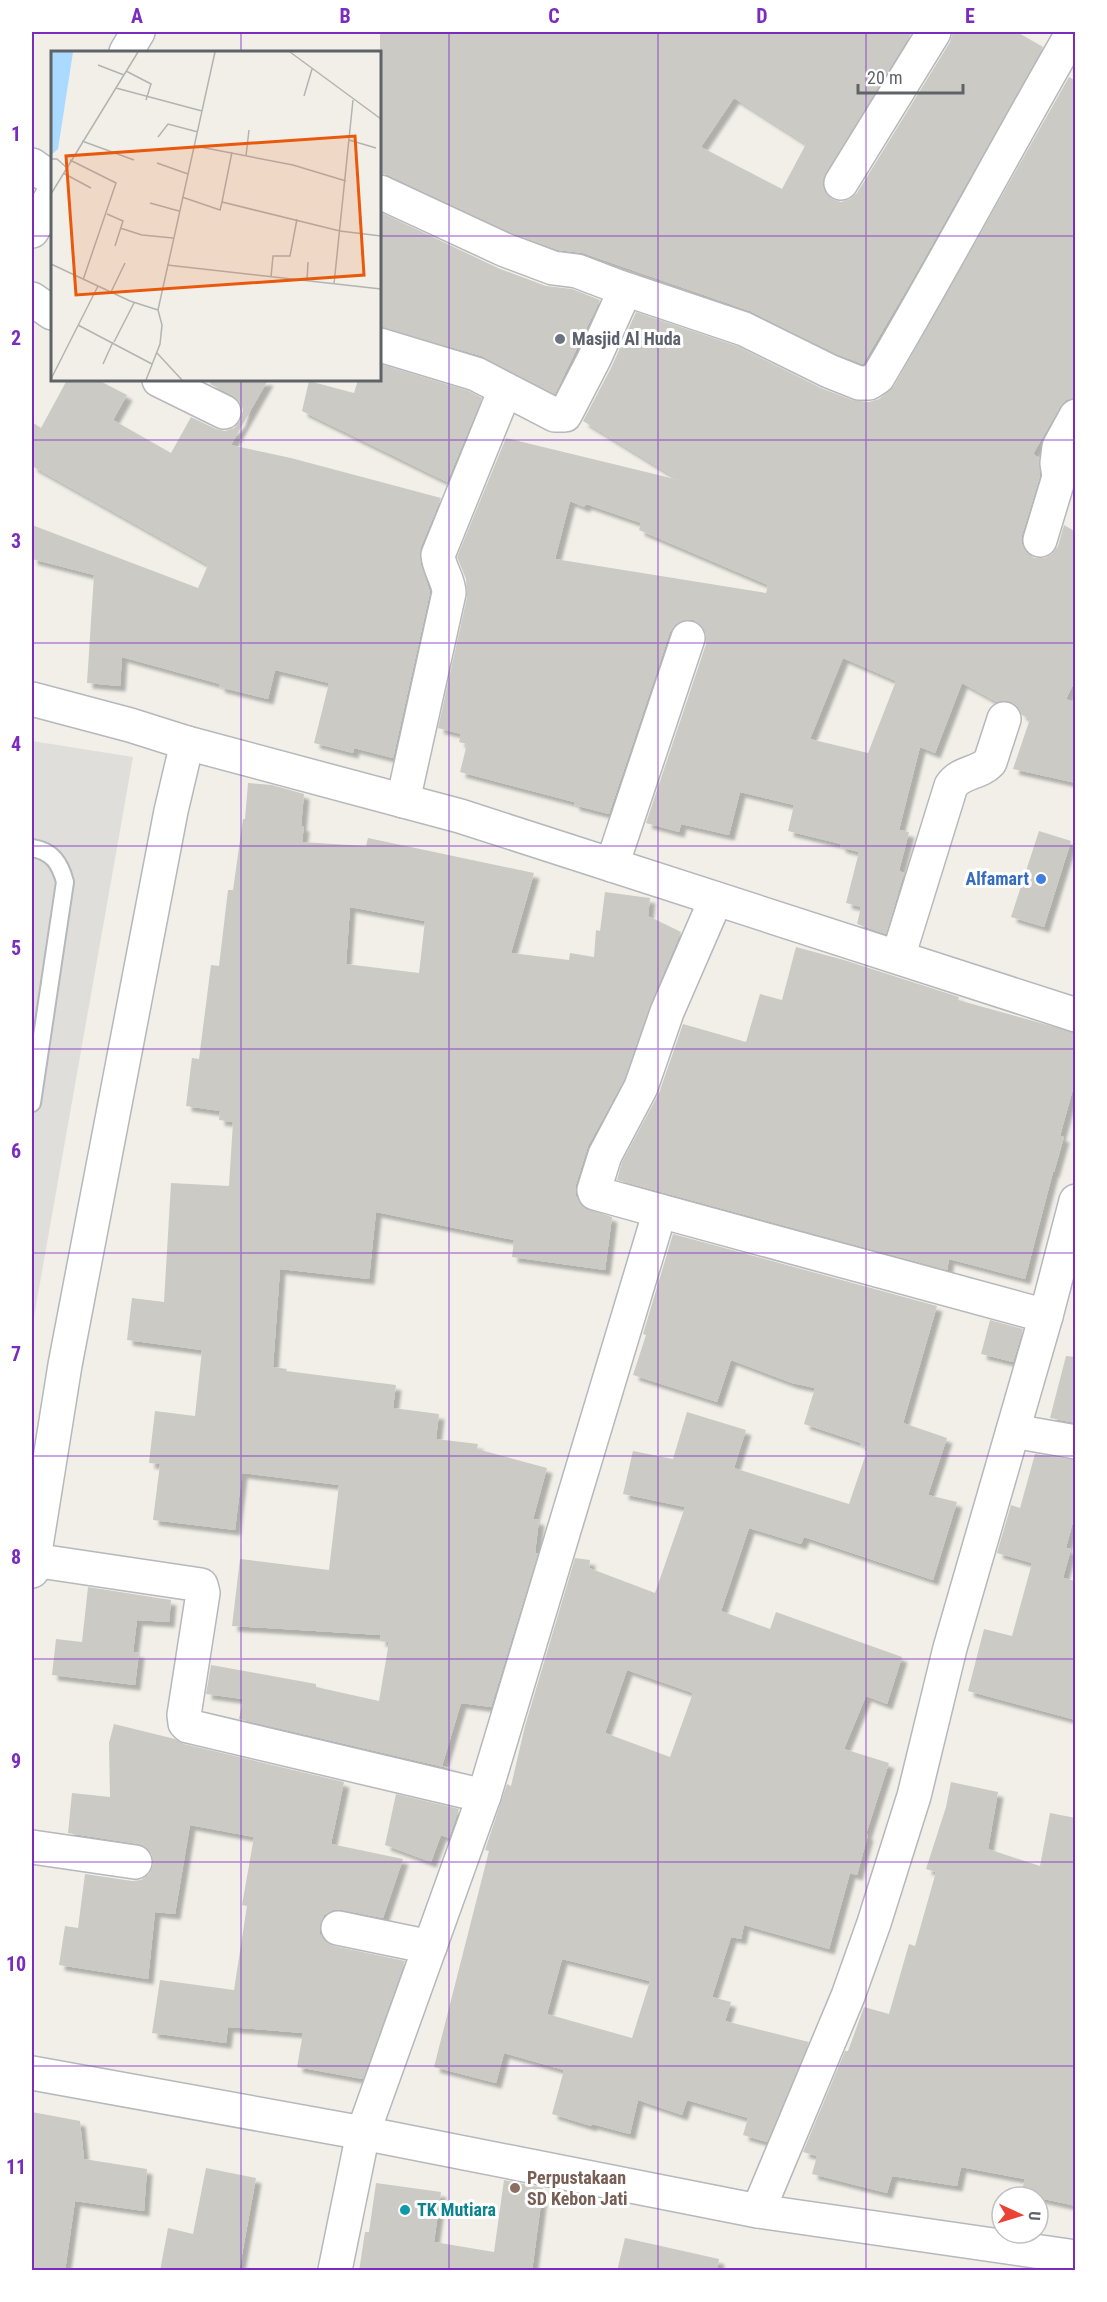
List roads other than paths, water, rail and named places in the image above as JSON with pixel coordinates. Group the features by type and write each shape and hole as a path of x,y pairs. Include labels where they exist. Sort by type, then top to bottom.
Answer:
{"street":[{"path":"127,51 138,32"},
{"path":"841,183 934,32"},
{"path":"381,192 505,250 553,268 577,270 625,290 744,329 829,371 859,382 869,383 878,378 1073,32"},
{"path":"32,165 51,177"},
{"path":"32,231 51,198"},
{"path":"381,345 476,374 555,415 565,415 594,359 625,290"},
{"path":"32,299 51,312"},
{"path":"161,381 224,412"},
{"path":"403,801 449,593 438,555 505,390"},
{"path":"1040,540 1059,477 1057,463 1059,447 1076,416"},
{"path":"612,865 688,638"},
{"path":"32,699 460,816 1076,1015"},
{"path":"898,957 951,786 959,776 986,766 990,762 1004,718"},
{"path":"187,743 171,811 65,1365 32,1565 184,1581 201,1585 203,1593 184,1715 188,1726 484,1796"},
{"path":"716,899 667,1012 641,1087 605,1155 595,1193 1046,1316"},
{"path":"758,2211 848,1996 874,1923 914,1796 950,1648 1046,1316 1076,1201"},
{"path":"335,2271 363,2133 484,1796 660,1211"},
{"path":"1013,1431 1076,1442"},
{"path":"32,1847 135,1862"},
{"path":"338,1928 430,1947"},
{"path":"32,2073 363,2133 758,2211 1076,2257"},
{"path":"1073,2271 1076,2263"}],"lane":[{"path":"32,848 54,856 61,867 65,882 32,1103"}],"place":[{"name":"Masjid Al Huda","path":"560,339"},
{"name":"Alfamart","path":"1041,879"},
{"name":"Perpustakaan SD Kebon Jati","path":"515,2188"},
{"name":"TK Mutiara","path":"405,2210"}]}
